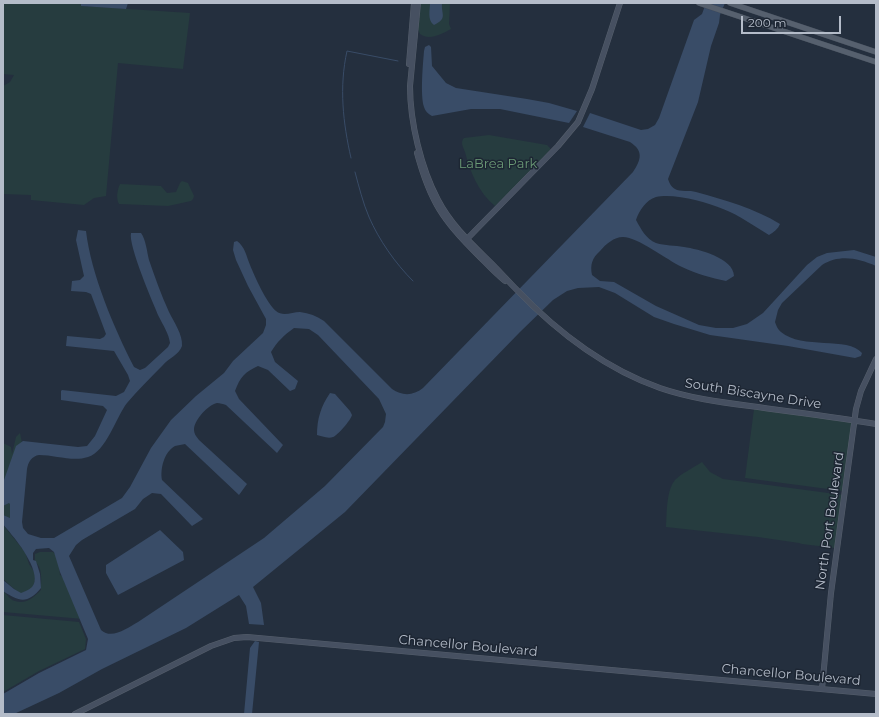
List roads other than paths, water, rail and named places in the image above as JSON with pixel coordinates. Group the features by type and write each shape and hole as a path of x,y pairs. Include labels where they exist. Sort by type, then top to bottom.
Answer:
{"main road":[{"path":"698,3 876,62"},
{"path":"731,3 876,52"}],"street":[{"name":"South Biscayne Drive","path":"414,3 407,100 410,128 424,180 435,204 456,233 500,276 515,288"},
{"name":"South Biscayne Drive","path":"418,3 410,86 414,128 428,177 437,199 450,219 467,239 541,314 599,360 627,375 660,388 706,400 876,424"},
{"path":"467,239 558,146 578,122 592,89 620,3"},
{"name":"North Port Boulevard","path":"822,689 831,593 854,421 859,395 876,359"},
{"name":"Chancellor Boulevard","path":"75,714 211,646 229,640 248,637 876,694"}],"water":[{"path":"81,3 128,3 126,9 81,6"},
{"path":"430,3 442,3 443,16 438,23 434,25 430,20"},
{"path":"706,3 725,3 711,46 698,102 668,180 672,187 677,190 694,191 728,201 760,213 780,224 776,230 769,235 735,214 716,206 681,197 663,196 652,198 643,206 636,220 642,230 652,241 663,245 681,246 706,252 722,259 728,264 734,276 726,281 699,274 676,264 636,241 623,237 610,241 595,256 591,268 592,275 600,281 614,282 656,306 699,325 716,328 733,328 747,324 763,313 807,265 817,257 827,253 854,250 876,257 876,266 849,258 835,259 822,265 782,303 778,310 775,322 780,331 790,337 812,342 846,345 855,348 862,353 861,356 855,358 788,346 710,335 654,317 615,293 599,287 578,288 567,291 553,300 520,332 345,512 253,587 261,603 264,625 249,624 246,606 239,595 186,628 102,669 59,693 14,714 3,714 3,694 39,673 86,650 88,639 60,572 54,552 49,548 36,549 33,553 33,560 36,561 40,574 41,588 32,597 23,600 3,591 3,580 21,593 31,588 35,582 29,559 3,523 3,515 10,518 10,504 9,503 3,506 4,480 16,446 23,441 78,447 87,446 95,436 107,410 103,406 61,400 61,391 116,396 124,392 130,381 114,351 66,346 67,336 100,339 106,334 91,294 86,292 71,291 72,281 80,280 84,276 76,240 78,230 86,231 93,265 104,300 134,367 140,370 145,368 168,347 170,343 137,261 133,249 131,233 141,233 143,236 149,260 166,306 180,333 182,346 179,352 165,363 127,403 105,441 94,454 88,457 76,459 39,455 34,457 28,464 22,522 23,528 28,534 41,538 54,538 122,498 130,487 151,448 171,420 196,396 224,373 233,361 263,333 266,325 266,319 236,260 233,250 234,242 237,241 240,243 244,249 261,289 268,302 276,311 282,314 300,312 307,313 324,321 392,389 400,393 411,394 423,388 633,172 638,164 640,156 638,149 634,145 630,142 583,127 590,113 641,130 648,129 655,125 659,118 694,20 702,14","holes":["294,328 309,329 318,335 379,399 386,414 383,427 325,486 264,538 138,622 120,632 110,634 105,633 101,630 69,556 76,545 135,509 143,499 152,493 161,494 192,526 203,519 162,480 164,461 168,452 175,446 185,444 239,495 247,484 199,440 194,432 195,425 202,413 213,404 220,403 226,405 277,453 283,445 239,399 235,391 239,382 244,376 250,370 258,366 268,370 290,391 295,389 298,381 275,362 271,352 281,339"]},
{"path":"429,45 431,47 432,66 446,83 456,88 549,103 577,111 569,123 500,109 471,109 432,116 424,108 422,95 424,51 425,47"},
{"path":"330,393 335,394 352,415 341,431 335,436 329,438 317,435 320,413"},
{"path":"160,530 183,552 184,560 118,595 106,573 106,565"},
{"path":"255,641 259,642 252,714 244,714 250,648"}],"waterway":[{"path":"351,158 343,105 343,78 347,51 398,61"},
{"path":"355,172 369,217 378,234 394,259 413,281"}],"park label":[{"name":"LaBrea Park","path":"498,164"}]}
